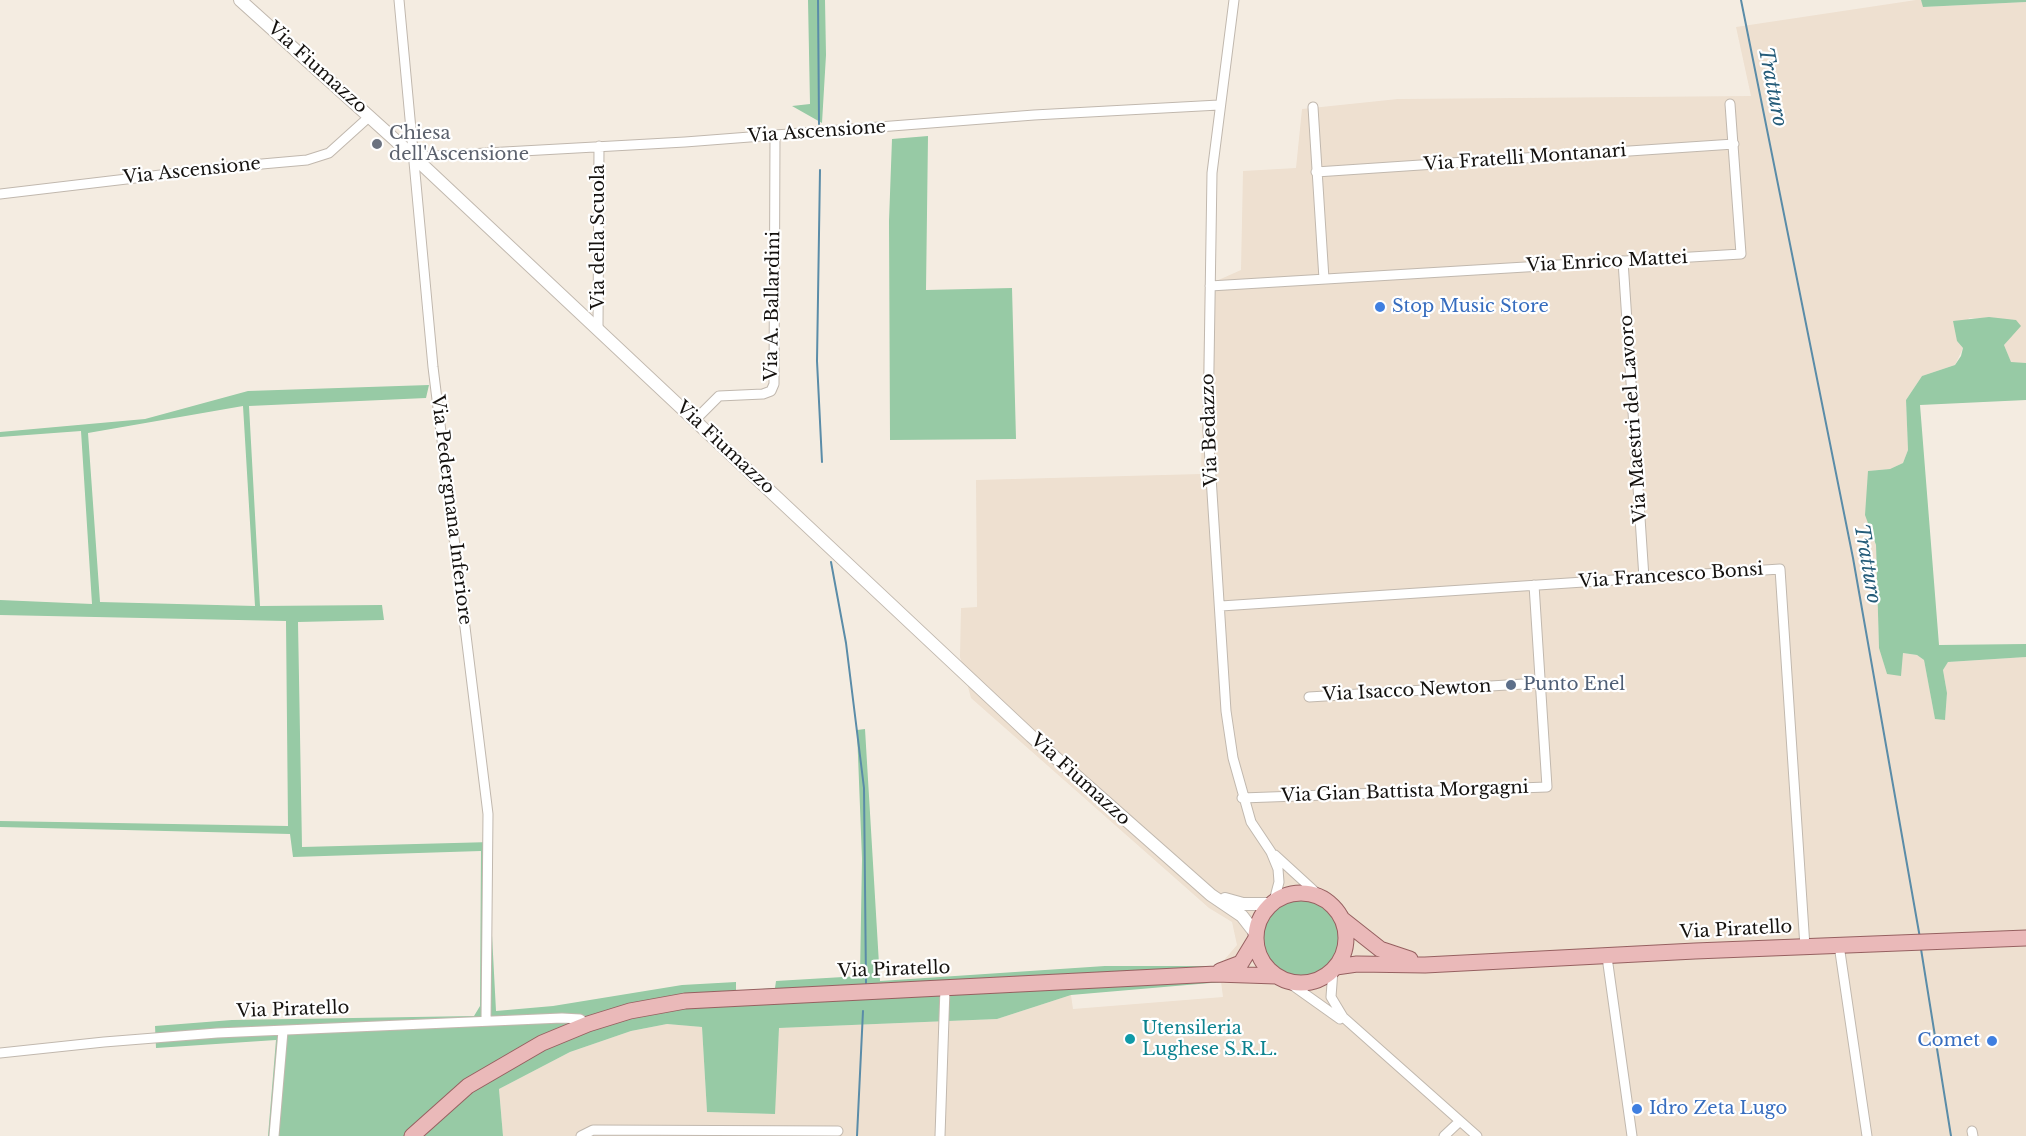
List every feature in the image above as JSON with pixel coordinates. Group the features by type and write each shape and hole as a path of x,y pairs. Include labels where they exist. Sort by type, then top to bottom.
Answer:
{"main road":[{"path":"1294,893 1309,893 1322,898 1334,907 1342,919 1345,928 1345,948 1335,968 1326,976 1307,983 1282,979 1264,964 1256,937 1263,912 1273,903 1294,893"},
{"name":"Via Piratello","path":"1342,919 1367,940 1392,955 1449,963"},
{"name":"Via Piratello","path":"1205,975 1241,963 1256,937"},
{"name":"Via Piratello","path":"1335,968 2026,938"},
{"name":"Via Piratello","path":"412,1136 468,1086 542,1043 588,1023 630,1011 685,1001 1205,975 1282,979"}],"street":[{"name":"Via Fiumazzo","path":"240,0 370,116 1023,728 1211,895 1242,916 1256,937"},
{"name":"Via Pedergnana Inferiore","path":"399,0 433,367 488,814 486,1021"},
{"name":"Via Bedazzo","path":"1234,0 1212,173 1208,430 1227,711 1233,758 1242,798 1251,822 1271,852 1322,898"},
{"name":"Via Enrico Mattei","path":"1210,286 1741,254 1730,104"},
{"name":"Via Ascensione","path":"414,157 775,135 1034,115 1219,105"},
{"path":"1313,107 1324,279"},
{"name":"Via Ascensione","path":"0,194 204,169 307,160 329,153 370,116"},
{"name":"Via A. Ballardini","path":"695,420 719,396 763,394 771,391 774,384 775,135"},
{"name":"Via Fratelli Montanari","path":"1316,172 1734,144"},
{"name":"Via della Scuola","path":"598,328 599,146"},
{"name":"Via Maestri del Lavoro","path":"1623,261 1644,578"},
{"name":"Via Francesco Bonsi","path":"1221,606 1780,569 1805,947"},
{"name":"Via Gian Battista Morgagni","path":"1242,798 1546,787 1534,585"},
{"name":"Via Isacco Newton","path":"1309,697 1540,684"},
{"name":"Via Bedazzo","path":"1271,852 1279,876 1273,903"},
{"name":"Via Fiumazzo","path":"1211,895 1243,904 1273,903"},
{"path":"1839,945 1867,1136"},
{"path":"1607,957 1632,1136"},
{"path":"1335,968 1332,1002 1358,1032"},
{"path":"1282,979 1358,1032 1477,1136"},
{"path":"940,1136 945,988"},
{"name":"Via Piratello","path":"0,1053 138,1039 284,1031 486,1021 580,1019 588,1023"},
{"path":"274,1136 284,1031"},
{"path":"1444,1136 1460,1121"},
{"path":"581,1136 592,1130 772,1133 838,1131"}],"shaded area":[{"path":"1921,0 1924,7 2026,2 2026,363 2011,363 2004,345 2010,337 2016,320 1969,318 1957,341 1963,348 1955,365 1922,376 1906,400 1908,450 1903,463 1890,469 1868,471 1869,531 1876,545 1879,647 1887,674 1903,653 1917,655 1924,660 1935,718 1945,720 1947,693 1943,670 1948,662 2026,657 2026,1136 503,1136 499,1089 570,1052 631,1031 667,1024 702,1027 707,1112 774,1114 779,1028 997,1019 1071,995 1073,1009 1223,997 1219,966 1237,945 1232,922 1209,908 971,698 960,657 961,608 977,607 976,480 1201,474 1205,286 1241,270 1243,171 1296,168 1302,109 1398,99 1751,96 1736,27"}],"green space":[{"path":"808,0 825,0 826,55 822,123 792,106 810,104"},
{"path":"1921,0 2026,0 2026,2 1923,7"},
{"path":"928,136 926,290 1012,288 1016,439 890,440 889,221 892,139"},
{"path":"1989,317 2016,320 2021,326 2004,345 2011,362 2026,363 2026,400 1920,405 1939,645 2026,644 2026,657 1948,662 1943,670 1947,693 1945,720 1935,719 1924,660 1917,655 1903,653 1901,676 1887,674 1879,648 1876,545 1865,515 1868,471 1890,469 1903,463 1908,450 1906,400 1922,376 1955,365 1961,356 1963,348 1957,341 1953,321"},
{"path":"429,385 426,398 249,406 260,606 382,605 384,620 298,622 302,847 492,842 491,916 496,1011 553,1006 682,985 736,982 736,991 775,988 776,981 860,976 862,859 857,730 865,729 880,981 1105,966 1219,966 1222,982 1071,995 997,1019 779,1028 775,1114 707,1112 702,1027 667,1024 631,1031 570,1052 499,1089 503,1136 268,1136 276,1040 156,1048 155,1026 232,1020 474,1016 480,1006 481,851 293,857 290,834 0,827 0,821 288,826 286,621 0,615 0,600 92,604 81,431 0,437 0,432 145,419 248,391","holes":["243,406 255,606 100,602 88,433"]},
{"path":"1301,898 1316,901 1329,910 1338,923 1341,938 1338,953 1329,966 1316,975 1301,978 1286,975 1273,966 1264,953 1261,938 1264,923 1273,910 1286,901"}],"waterway":[{"path":"818,0 819,124"},
{"name":"Tratturo","path":"1741,0 1853,558 1920,938"},
{"path":"820,170 817,361 822,462"},
{"path":"831,562 846,643 864,788 866,983"},
{"name":"Tratturo","path":"1921,949 1951,1136"},
{"path":"857,1136 863,1011"}],"place":[{"name":"Chiesa dell'Ascensione","path":"377,144"},
{"name":"Stop Music Store","path":"1380,307"},
{"name":"Punto Enel","path":"1511,685"},
{"name":"Utensileria Lughese S.R.L.","path":"1130,1039"},
{"name":"Comet","path":"1992,1041"},
{"name":"Idro Zeta Lugo","path":"1637,1109"}]}
